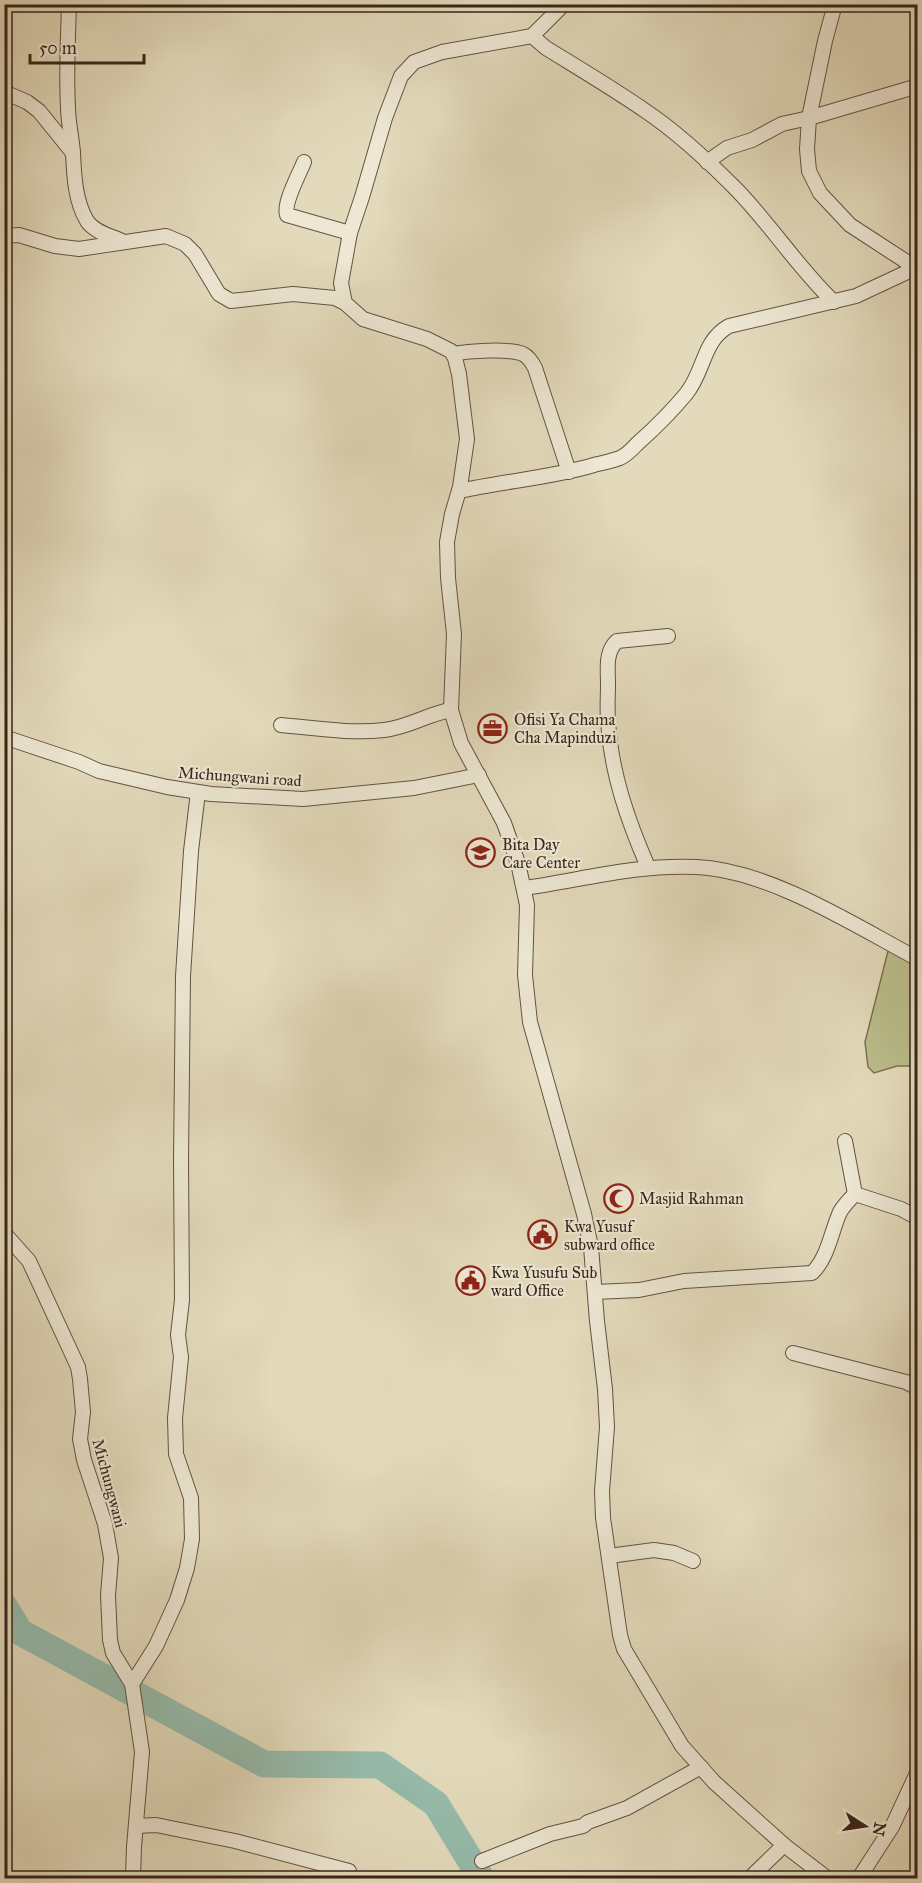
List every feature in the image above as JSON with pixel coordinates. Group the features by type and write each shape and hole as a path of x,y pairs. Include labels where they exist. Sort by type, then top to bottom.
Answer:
{"street":[{"path":"69,4 67,98 73,172 80,205 88,223 98,231 122,241"},
{"path":"345,303 342,292 342,274 350,234 385,118 401,76 414,62 442,52 532,36 564,4"},
{"path":"835,4 825,41 810,118 807,149 809,171 820,194 850,225 917,268"},
{"path":"532,36 546,48 649,113 706,162 734,187 834,302"},
{"path":"706,162 727,148 752,140 782,124 918,86"},
{"path":"4,92 39,111 73,153"},
{"path":"4,103 19,99"},
{"path":"304,162 287,204 287,215 350,234"},
{"path":"4,236 19,235 55,246 79,249 166,236 185,244 195,254 219,294 231,301 293,294 335,298 345,303 363,319 427,339 453,354 459,374 467,439 459,491 447,542 454,634 451,710 461,743 504,823 518,863 527,905 525,975 530,1022 584,1214 591,1247 607,1417 602,1491 603,1518 620,1635 624,1649 682,1746 714,1782 784,1845 827,1878"},
{"path":"459,491 493,483 531,480 621,457 662,421 688,391 712,339 719,332 729,326 856,296 917,268"},
{"path":"453,354 509,351 524,354 530,358 569,472"},
{"path":"648,867 631,827 612,754 608,720 608,662 612,646 617,641 668,636"},
{"path":"281,725 384,730 411,725 436,712 451,710"},
{"name":"Michungwani road","path":"4,737 99,771 198,792 303,799 414,788 479,775"},
{"path":"134,1878 133,1865 142,1752 132,1684 156,1646 177,1600 188,1568 192,1539 191,1498 176,1454 175,1418 181,1357 178,1335 182,1300 180,1160 183,976 198,792"},
{"path":"524,888 648,867 712,868 782,889 918,959"},
{"path":"845,1141 855,1194"},
{"path":"595,1292 639,1290 684,1281 812,1273 829,1244 840,1212 855,1194"},
{"path":"855,1194 902,1209 918,1218"},
{"name":"Michungwani","path":"7,1239 29,1261 78,1366 83,1412 80,1439 84,1460 105,1524 111,1558 108,1595 110,1640 113,1653 132,1684"},
{"path":"793,1353 916,1384"},
{"path":"609,1556 654,1550 674,1553 693,1561"},
{"path":"482,1861 550,1834 583,1826 588,1822 627,1808 701,1767"},
{"path":"859,1878 892,1827 918,1772"},
{"path":"136,1826 156,1825 235,1841 349,1871"},
{"path":"750,1878 784,1845"}],"green space":[{"path":"891,939 917,951 917,1066 897,1066 874,1073 868,1067 865,1042"}],"waterway":[{"path":"4,1606 20,1632 264,1764 380,1765 436,1804 481,1878"}],"place":[{"name":"Ofisi Ya Chama Cha Mapinduzi","path":"493,728"},
{"name":"Bita Day Care Center","path":"481,853"},
{"name":"Masjid Rahman","path":"618,1198"},
{"name":"Kwa Yusuf subward office","path":"543,1235"},
{"name":"Kwa Yusufu Sub ward Office","path":"470,1281"}]}
